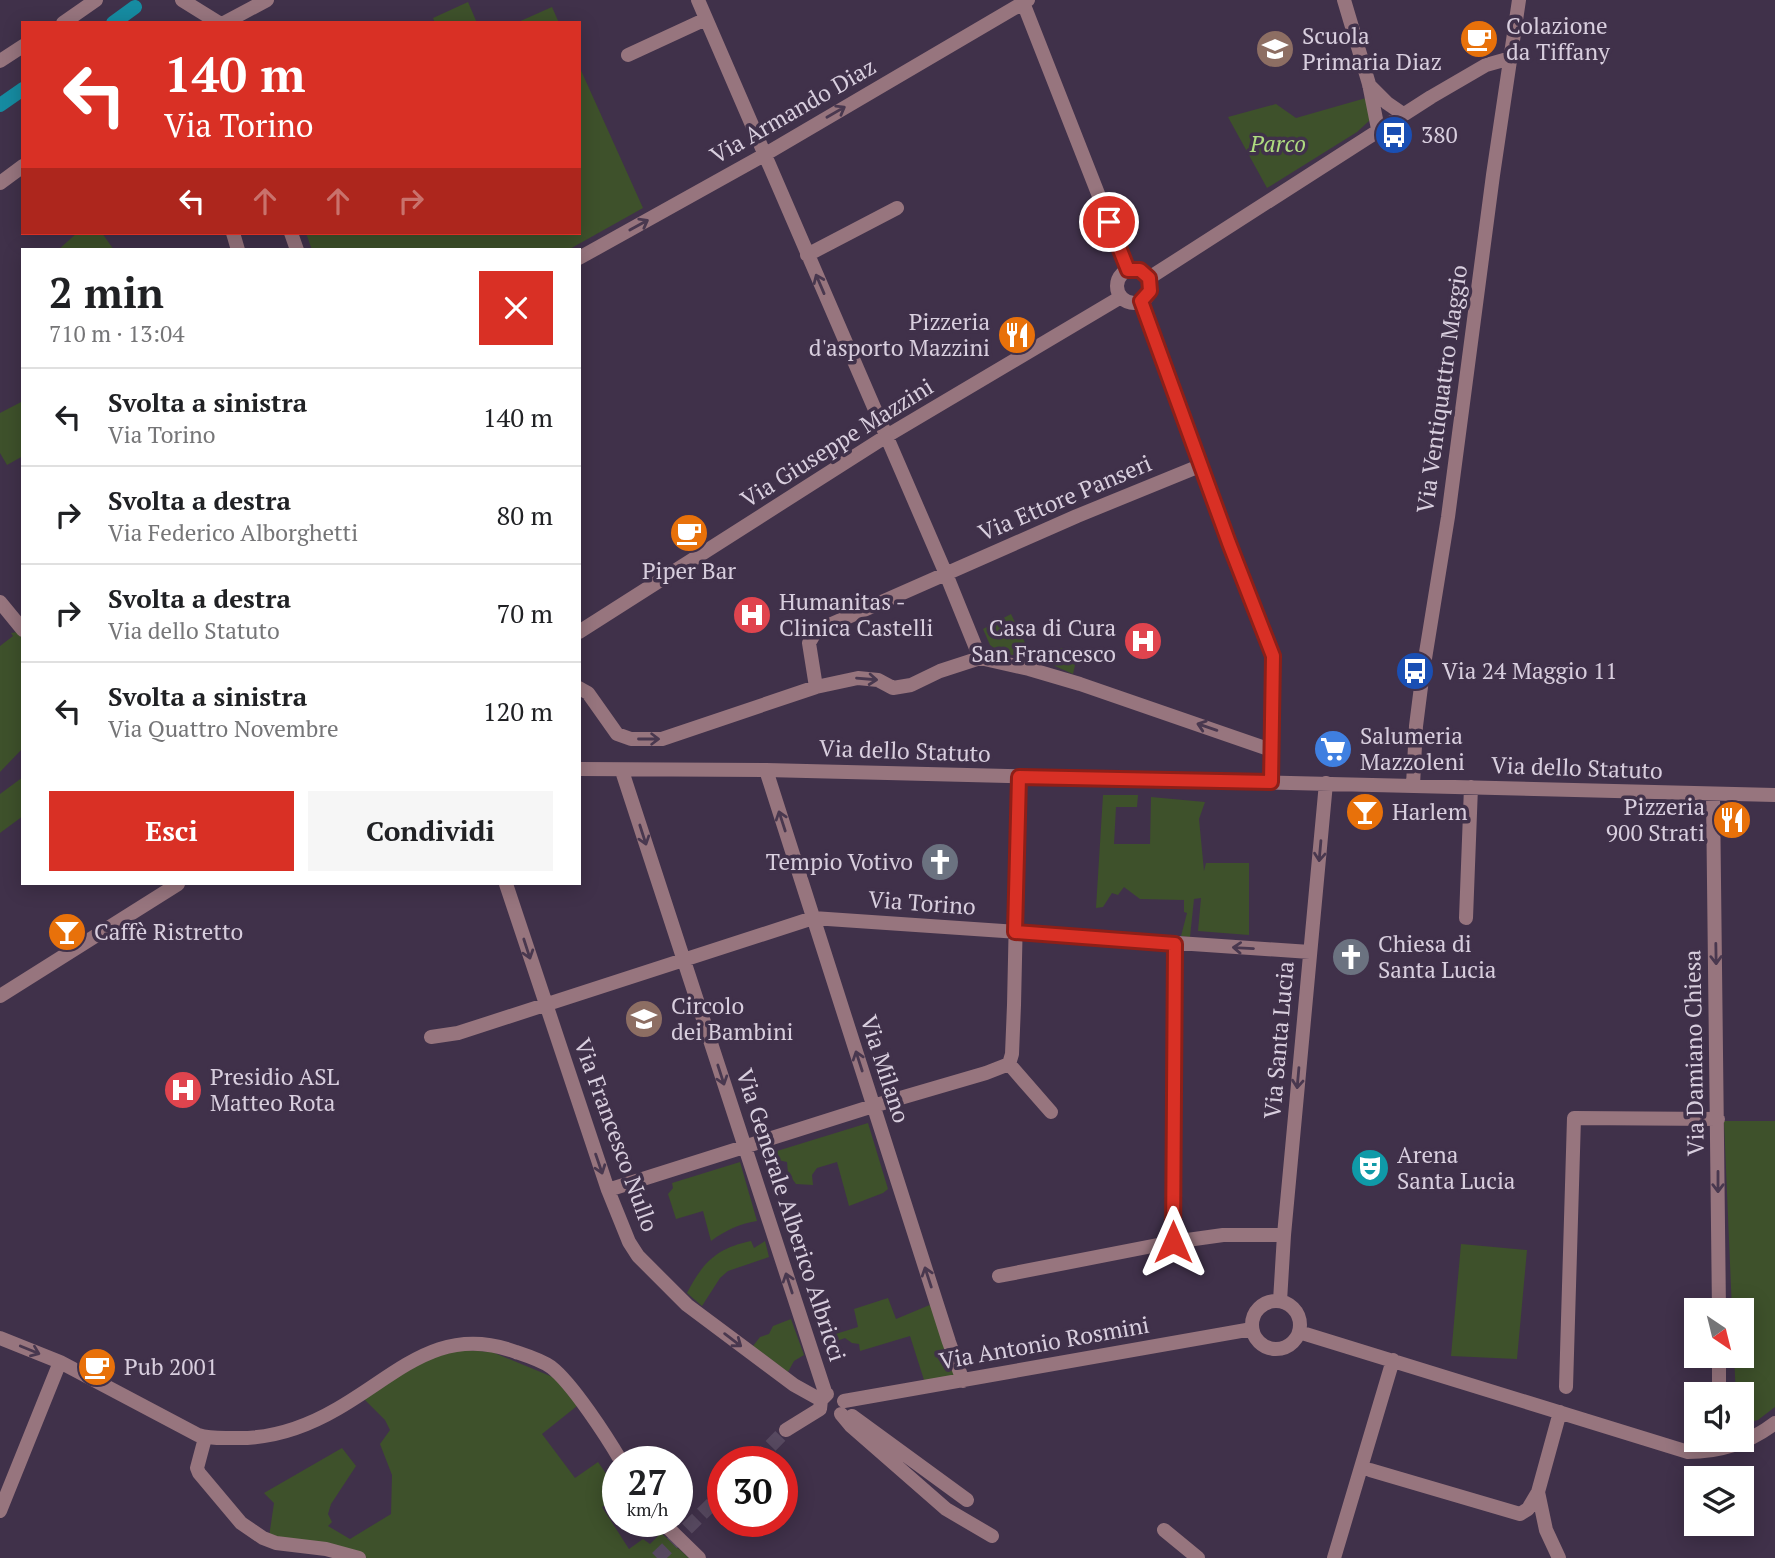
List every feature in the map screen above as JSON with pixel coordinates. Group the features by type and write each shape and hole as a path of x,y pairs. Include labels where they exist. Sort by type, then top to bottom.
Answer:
{"street":[{"path":"68,21 96,0"},
{"path":"182,0 219,21"},
{"path":"226,21 267,0"},
{"path":"698,0 946,574 979,659"},
{"path":"1344,0 1378,129"},
{"name":"Via Ventiquattro Maggio","path":"1413,785 1422,685 1448,517 1519,0"},
{"path":"1025,1 1128,270"},
{"name":"Via Armando Diaz","path":"581,257 764,155 1025,1"},
{"path":"628,55 706,19"},
{"path":"0,61 21,47"},
{"path":"1149,278 1378,129 1486,65 1511,58"},
{"path":"1368,84 1403,114"},
{"path":"0,183 21,167"},
{"path":"807,255 897,208"},
{"path":"1128,270 1140,270 1149,278 1150,291 1141,301 1130,302 1121,297 1117,289 1118,281 1128,270"},
{"name":"Via Giuseppe Mazzini","path":"581,631 885,437 1121,297"},
{"path":"1141,301 1273,656 1271,782"},
{"name":"Via Ettore Panseri","path":"816,687 809,643 816,631 1077,516 1202,465"},
{"path":"0,602 21,628"},
{"path":"581,689 588,693 617,734 631,739 662,739 816,687 858,678 878,680 893,688 911,685 940,671 979,659 1029,669 1080,684 1271,750"},
{"name":"Via dello Statuto","path":"581,769 766,770 1775,795"},
{"name":"Via Milano","path":"766,770 963,1381"},
{"name":"Via Generale Alberico Albricci","path":"622,771 745,1148 822,1401"},
{"path":"1009,1064 1012,1054 1014,1005 1019,777"},
{"name":"Via Santa Lucia","path":"1280,1301 1326,783"},
{"path":"1466,918 1471,787"},
{"name":"Via Damiano Chiesa","path":"1713,794 1719,1298"},
{"path":"0,996 175,885"},
{"name":"Via Francesco Nullo","path":"506,885 608,1190 620,1223 638,1256 679,1298 785,1379 822,1401"},
{"name":"Via Torino","path":"545,1005 813,918 1310,953"},
{"path":"1173,1242 1175,944"},
{"path":"431,1037 458,1033 545,1005"},
{"path":"608,1190 1009,1064"},
{"path":"1009,1064 1051,1112"},
{"path":"1566,1387 1574,1118 1718,1119"},
{"path":"999,1276 1173,1242 1223,1235 1284,1235"},
{"path":"1280,1301 1289,1304 1296,1311 1300,1322 1299,1332 1291,1343 1276,1349 1259,1343 1252,1329 1252,1318 1258,1308 1267,1302 1280,1301"},
{"name":"Via Antonio Rosmini","path":"843,1409 963,1381 1252,1329"},
{"path":"1299,1332 1684,1451"},
{"path":"0,1338 61,1362 205,1438 257,1438 296,1427 336,1410 410,1361 443,1348 472,1343 503,1347 552,1368 612,1446"},
{"path":"1334,1558 1393,1360"},
{"path":"0,1511 61,1362"},
{"path":"786,1430 822,1401 837,1394 852,1426 946,1508 992,1536"},
{"path":"822,1401 829,1418 837,1417 843,1409"},
{"path":"843,1409 967,1500"},
{"path":"1370,1471 1520,1514 1528,1509 1538,1492 1560,1412"},
{"path":"1754,1437 1775,1423"},
{"path":"205,1438 197,1468 199,1473 242,1523 263,1538 276,1543 326,1549 359,1558"},
{"path":"1538,1492 1546,1530 1559,1558"},
{"path":"1164,1530 1198,1558"},
{"path":"677,1537 698,1558"}],"green space":[{"path":"468,2 476,21 434,21 433,18"},
{"path":"552,7 558,21 520,21"},
{"path":"581,70 643,208 572,248 311,248 307,235 581,235"},
{"name":"Parco","path":"1366,98 1370,120 1357,132 1267,188 1228,117 1276,104 1296,118"},
{"path":"75,235 103,235 113,248 60,248"},
{"path":"21,402 21,457 7,465 0,453 0,413"},
{"path":"1011,614 1028,649 1079,648 1073,674 1048,663 999,652 990,645 983,629"},
{"path":"17,632 21,637 21,750 0,772 0,646 13,636 11,633"},
{"path":"21,778 21,817 0,833 0,794"},
{"path":"1103,795 1138,795 1137,807 1116,807 1114,844 1150,844 1151,797 1205,802 1199,819 1204,871 1206,863 1249,863 1249,935 1198,931 1201,898 1194,899 1190,937 1181,936 1187,913 1184,912 1184,900 1140,899 1124,887 1118,895 1112,893 1103,907 1096,908"},
{"path":"1724,1121 1775,1121 1775,1407 1754,1421 1754,1382 1735,1382 1735,1368 1754,1368 1754,1298 1731,1298"},
{"path":"868,1123 888,1189 849,1206 837,1162 817,1168 812,1175 813,1185 796,1184 788,1173 787,1162 778,1160 767,1163 764,1155"},
{"path":"740,1162 757,1221 733,1228 711,1241 703,1211 676,1219 668,1194 673,1188 672,1183"},
{"path":"751,1241 754,1248 765,1241 769,1257 728,1271 720,1278 702,1306 687,1293 712,1258 729,1248"},
{"path":"1461,1244 1527,1250 1517,1359 1451,1356"},
{"path":"888,1298 896,1319 932,1304 957,1377 924,1380 910,1336 860,1351 859,1344 845,1338 828,1344 826,1337 858,1327 854,1309"},
{"path":"791,1319 804,1355 794,1361 788,1372 753,1346 760,1337 769,1334 773,1326"},
{"path":"464,1350 492,1352 555,1378 577,1406 542,1434 575,1478 598,1462 602,1468 602,1537 621,1537 629,1549 643,1539 650,1544 657,1537 665,1537 689,1558 367,1558 327,1546 269,1537 274,1503 264,1493 342,1448 356,1466 331,1504 328,1514 332,1522 328,1526 350,1539 391,1514 392,1475 380,1444 390,1430 385,1420 363,1398 399,1374 449,1353"}],"waterway":[{"path":"116,21 135,7"},
{"path":"0,105 21,90"}],"tunnel":[{"path":"771,1446 786,1430"},
{"path":"657,1558 707,1509"}],"place":[{"name":"Colazione da Tiffany","path":"1479,39"},
{"name":"Scuola Primaria Diaz","path":"1275,49"},
{"name":"380","path":"1394,135"},
{"name":"Pizzeria d'asporto Mazzini","path":"1017,335"},
{"name":"Piper Bar","path":"689,533"},
{"name":"Humanitas - Clinica Castelli","path":"752,615"},
{"name":"Casa di Cura San Francesco","path":"1143,641"},
{"name":"Via 24 Maggio 11","path":"1415,671"},
{"name":"Salumeria Mazzoleni","path":"1333,749"},
{"name":"Harlem","path":"1365,812"},
{"name":"Pizzeria 900 Strati","path":"1732,820"},
{"name":"Tempio Votivo","path":"940,862"},
{"name":"Caffè Ristretto","path":"67,932"},
{"name":"Chiesa di Santa Lucia","path":"1351,957"},
{"name":"Circolo dei Bambini","path":"644,1019"},
{"name":"Presidio ASL Matteo Rota","path":"183,1090"},
{"name":"Arena Santa Lucia","path":"1370,1168"},
{"name":"Pub 2001","path":"97,1367"}],"route":[{"path":"1109,222 1128,270 1140,270 1149,278 1150,291 1141,301 1273,656 1271,782 1019,777 1015,932 1175,944 1173,1242"}]}
